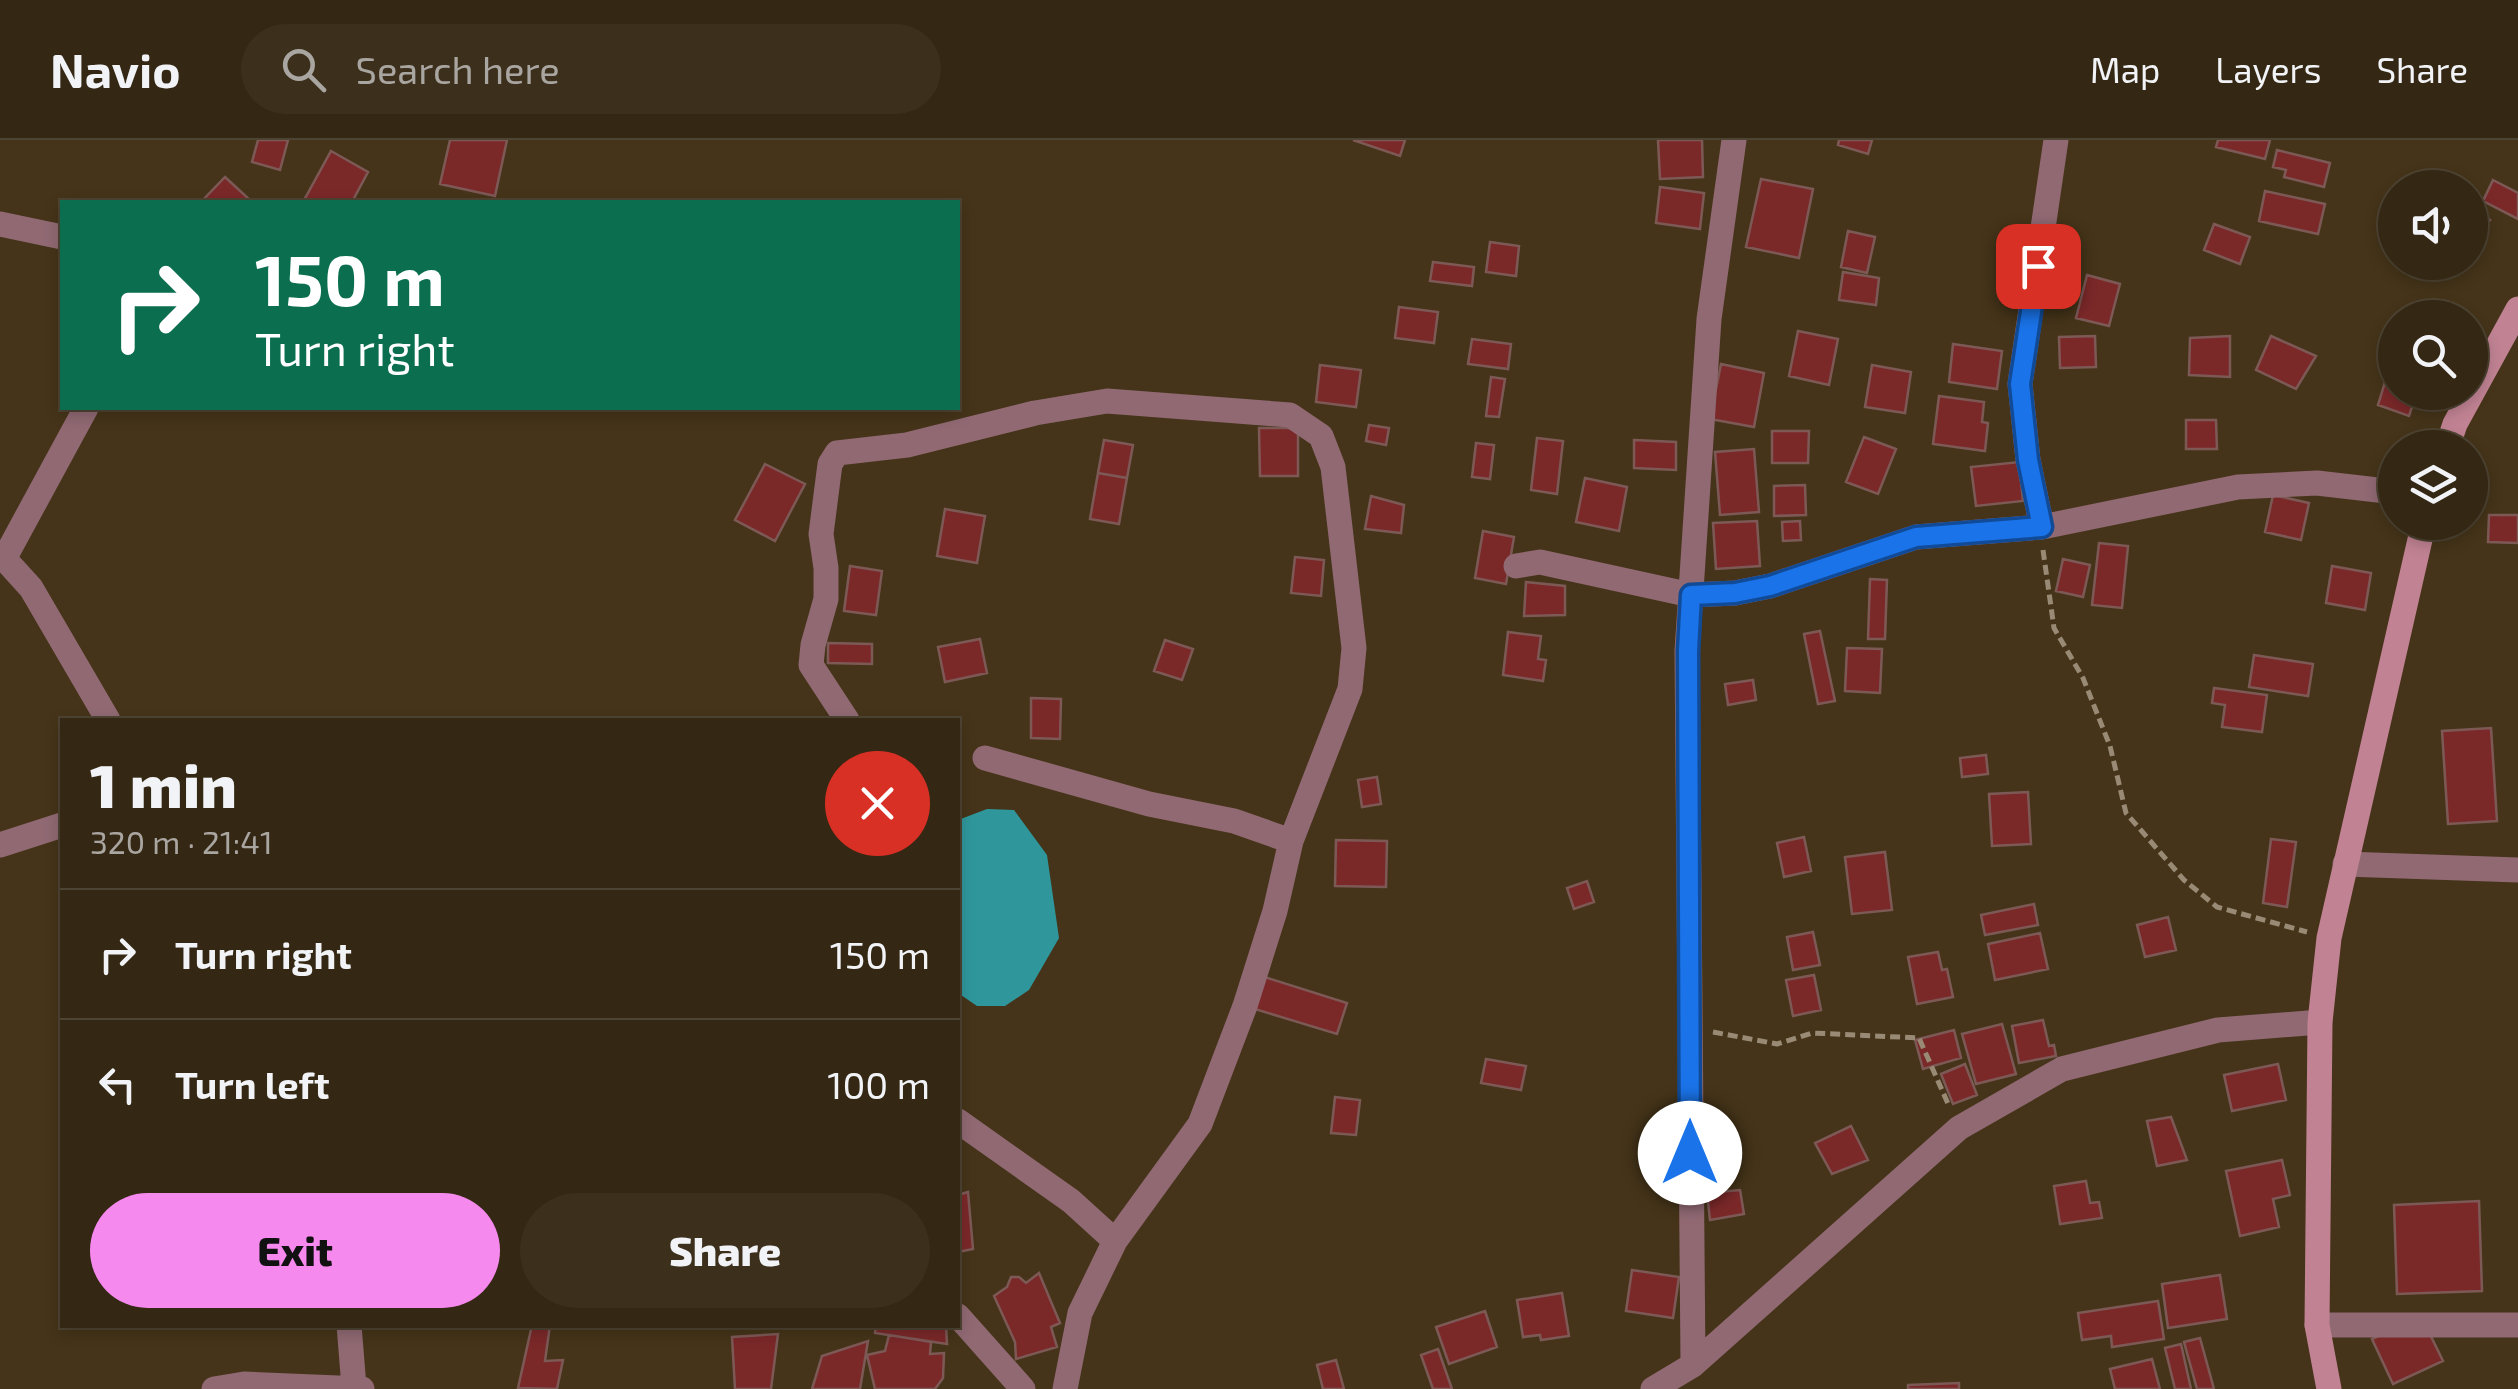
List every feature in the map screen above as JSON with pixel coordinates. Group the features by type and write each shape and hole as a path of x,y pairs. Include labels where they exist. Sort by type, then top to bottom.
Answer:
{"main road":[{"path":"2453,430 2518,309"},
{"path":"2328,1389 2317,1325 2320,1022 2329,938 2420,540"}],"street":[{"path":"1693,1365 1688,651 1709,319 1734,140"},
{"path":"2042,527 2028,460 2020,384 2056,140"},
{"path":"0,224 60,236"},
{"path":"846,718 811,665 826,599 821,534 830,464 838,454 907,446 1035,413 1107,401 1290,415 1321,436 1333,468 1354,648 1350,688 1292,841 1245,1006 1200,1124 1115,1241 1080,1313 1065,1389"},
{"path":"85,410 2,556 31,588 107,718"},
{"path":"1516,566 1540,562 1691,595 1735,593 1770,586 1916,537 2042,527 2238,487 2318,483 2378,490"},
{"path":"985,758 1149,804 1234,820 1292,841"},
{"path":"0,845 60,825"},
{"path":"2345,864 2518,870"},
{"path":"1653,1389 1693,1365 1959,1128 2062,1069 2218,1030 2320,1022"},
{"path":"960,1122 1071,1201 1115,1241"},
{"path":"960,1318 1022,1389"},
{"path":"2317,1325 2518,1325"},
{"path":"214,1389 244,1384 358,1388 349,1328"}],"path":[{"path":"2042,527 2044,576 2054,628 2083,678 2110,746 2126,813 2184,880 2216,907 2329,938"},
{"path":"1690,1028 1777,1044 1812,1033 1919,1038 1959,1128"}],"water":[{"path":"987,809 1014,810 1047,855 1059,938 1029,990 1005,1006 977,1006 960,994 960,819"}],"building":[{"path":"258,140 288,140 280,170 252,162"},
{"path":"450,140 507,140 495,196 440,184"},
{"path":"1353,140 1405,140 1400,156"},
{"path":"1658,140 1702,140 1703,177 1660,179"},
{"path":"1839,140 1872,140 1868,154 1838,145"},
{"path":"2218,140 2270,140 2265,159 2216,147"},
{"path":"2277,150 2330,163 2324,187 2284,177 2286,170 2273,167"},
{"path":"331,151 368,172 353,200 304,200"},
{"path":"225,177 250,200 203,200"},
{"path":"1761,179 1813,189 1799,258 1746,247"},
{"path":"2493,180 2518,193 2518,219 2488,204"},
{"path":"1660,187 1704,193 1700,229 1656,223"},
{"path":"2265,191 2325,204 2318,234 2259,221"},
{"path":"2214,224 2250,237 2240,264 2204,250"},
{"path":"1848,231 1875,237 1867,273 1841,267"},
{"path":"1490,242 1519,246 1516,276 1486,272"},
{"path":"1433,262 1474,267 1472,286 1430,281"},
{"path":"1843,272 1879,278 1876,305 1839,300"},
{"path":"2087,275 2120,284 2109,326 2076,318"},
{"path":"1399,307 1438,312 1434,343 1395,338"},
{"path":"1798,331 1838,339 1829,385 1789,376"},
{"path":"2095,336 2096,367 2060,368 2059,337"},
{"path":"2230,336 2230,377 2189,375 2190,338"},
{"path":"2271,336 2316,356 2296,389 2256,370"},
{"path":"1472,339 1511,344 1508,369 1468,364"},
{"path":"1953,344 2002,351 1997,389 1949,382"},
{"path":"1721,364 1764,373 1754,427 1710,419"},
{"path":"1320,365 1361,370 1356,407 1316,402"},
{"path":"1872,365 1911,372 1905,413 1865,407"},
{"path":"1491,377 1505,379 1499,417 1486,416"},
{"path":"1939,396 1984,402 1982,422 1988,423 1985,451 1933,444"},
{"path":"2186,420 2216,420 2217,449 2186,449"},
{"path":"1369,425 1389,428 1386,445 1366,441"},
{"path":"1259,428 1298,428 1298,476 1260,476"},
{"path":"1772,431 1809,431 1808,463 1772,463"},
{"path":"1864,437 1896,449 1878,494 1846,482"},
{"path":"1537,438 1563,441 1557,494 1531,490"},
{"path":"1104,440 1133,445 1127,478 1098,473"},
{"path":"1634,440 1676,442 1676,470 1634,468"},
{"path":"1476,443 1494,445 1490,479 1472,477"},
{"path":"1754,449 1759,512 1720,515 1715,452"},
{"path":"2019,462 2023,501 1976,506 1971,467"},
{"path":"765,464 805,484 775,541 735,520"},
{"path":"1098,473 1127,478 1119,524 1090,519"},
{"path":"1585,478 1627,487 1619,531 1576,522"},
{"path":"1805,485 1806,515 1774,516 1774,486"},
{"path":"2273,495 2309,503 2301,540 2265,532"},
{"path":"1371,496 1404,505 1401,533 1365,529"},
{"path":"945,509 985,516 977,563 937,556"},
{"path":"2489,515 2518,515 2518,543 2488,542"},
{"path":"1757,521 1760,566 1716,569 1713,523"},
{"path":"1800,521 1801,540 1783,541 1782,522"},
{"path":"1483,531 1514,537 1506,584 1475,578"},
{"path":"2099,543 2128,546 2122,608 2092,605"},
{"path":"1295,557 1324,560 1321,596 1291,593"},
{"path":"2063,559 2090,565 2083,597 2056,591"},
{"path":"850,566 882,571 876,615 844,611"},
{"path":"2332,566 2371,573 2365,610 2326,603"},
{"path":"1870,579 1887,580 1885,639 1868,639"},
{"path":"1526,582 1565,586 1565,615 1524,616"},
{"path":"1820,631 1835,701 1818,704 1804,634"},
{"path":"1508,632 1541,636 1538,659 1546,660 1543,681 1503,675"},
{"path":"980,639 987,673 945,682 938,647"},
{"path":"1165,640 1193,649 1182,680 1154,671"},
{"path":"828,643 872,644 872,664 828,663"},
{"path":"1847,648 1882,649 1880,693 1845,691"},
{"path":"2254,655 2313,664 2308,696 2249,687"},
{"path":"1753,680 1756,700 1728,705 1725,684"},
{"path":"2214,688 2267,695 2262,732 2222,727 2225,705 2212,703"},
{"path":"1031,698 1061,699 1060,739 1031,738"},
{"path":"2491,728 2497,821 2448,824 2442,731"},
{"path":"1986,755 1988,774 1962,777 1960,758"},
{"path":"1377,777 1381,804 1362,807 1358,780"},
{"path":"2028,792 2031,844 1992,846 1989,794"},
{"path":"1804,837 1811,871 1784,877 1777,843"},
{"path":"2271,839 2296,842 2287,907 2263,903"},
{"path":"1336,840 1387,841 1386,887 1335,886"},
{"path":"1885,852 1892,910 1852,914 1845,857"},
{"path":"1587,881 1594,902 1574,909 1567,888"},
{"path":"2034,904 2038,925 1985,935 1981,915"},
{"path":"2168,917 2176,950 2145,957 2137,925"},
{"path":"1813,932 1820,965 1793,970 1787,937"},
{"path":"2040,933 2048,969 1995,980 1988,944"},
{"path":"1938,952 1942,970 1947,969 1953,997 1917,1004 1908,957"},
{"path":"1255,974 1347,1003 1337,1034 1245,1006"},
{"path":"1814,975 1821,1010 1793,1016 1786,980"},
{"path":"2043,1020 2049,1046 2054,1045 2056,1056 2019,1063 2012,1026"},
{"path":"2002,1024 2016,1074 1976,1084 1962,1034"},
{"path":"1954,1030 1961,1058 1923,1069 1915,1040"},
{"path":"1486,1059 1526,1066 1521,1090 1481,1083"},
{"path":"1965,1064 1977,1095 1953,1104 1941,1074"},
{"path":"2278,1064 2286,1100 2232,1111 2224,1075"},
{"path":"1335,1097 1360,1100 1356,1135 1331,1133"},
{"path":"2171,1117 2187,1160 2157,1166 2147,1121"},
{"path":"1851,1126 1868,1160 1832,1174 1815,1143"},
{"path":"2282,1160 2290,1195 2273,1199 2279,1227 2240,1236 2226,1171"},
{"path":"2086,1181 2090,1203 2099,1202 2102,1218 2060,1224 2054,1186"},
{"path":"1740,1190 1744,1214 1710,1220 1707,1193"},
{"path":"968,1192 973,1249 960,1252 960,1194"},
{"path":"2479,1201 2482,1291 2397,1294 2394,1205"},
{"path":"1632,1270 1679,1277 1673,1318 1626,1311"},
{"path":"1039,1273 1060,1323 1051,1327 1057,1347 1016,1359 1015,1342 994,1296 1007,1287 1011,1277 1026,1283"},
{"path":"2220,1275 2227,1319 2168,1328 2162,1284"},
{"path":"1562,1293 1569,1336 1541,1340 1540,1335 1523,1337 1517,1300"},
{"path":"2158,1301 2164,1339 2112,1347 2111,1336 2082,1340 2078,1313"},
{"path":"1485,1311 1497,1347 1449,1364 1436,1327"},
{"path":"2421,1316 2443,1361 2393,1384 2372,1339"},
{"path":"531,1328 550,1328 545,1361 563,1360 557,1389 518,1388"},
{"path":"876,1328 946,1328 947,1344 875,1333"},
{"path":"778,1334 771,1389 735,1389 732,1337"},
{"path":"889,1335 931,1342 930,1354 944,1353 943,1378 935,1389 875,1389 867,1355 885,1351"},
{"path":"2200,1338 2214,1389 2197,1389 2184,1342"},
{"path":"868,1341 860,1389 812,1389 822,1356"},
{"path":"2181,1344 2191,1389 2175,1389 2165,1348"},
{"path":"1438,1349 1452,1389 1433,1389 1421,1355"},
{"path":"2152,1359 2160,1389 2115,1389 2110,1369"},
{"path":"1336,1360 1344,1389 1323,1389 1317,1365"},
{"path":"1959,1383 1959,1389 1908,1389 1908,1385"}],"route":[{"path":"1690,1153 1691,595 1770,586 1916,537 2042,527 2028,460 2020,384 2038,266"}]}
